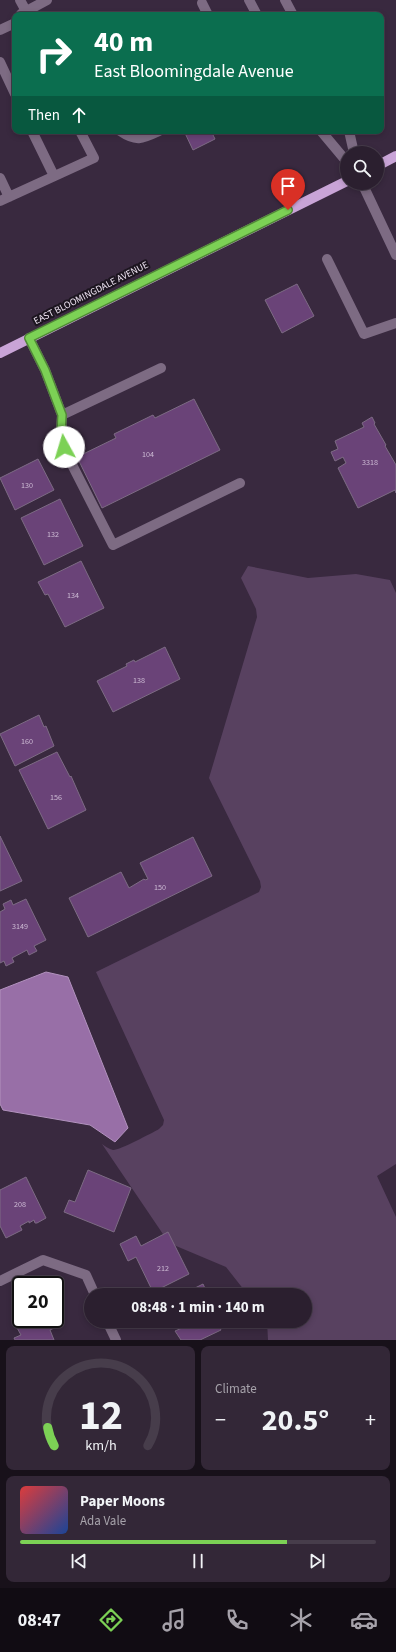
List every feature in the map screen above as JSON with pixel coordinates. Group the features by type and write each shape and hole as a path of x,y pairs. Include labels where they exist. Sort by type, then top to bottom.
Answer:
{"main road":[{"path":"384,162 396,156"},
{"name":"EAST BLOOMINGDALE AVENUE","path":"0,353 340,183"}],"street":[{"path":"20,0 24,12"},
{"path":"26,12 47,0"},
{"path":"249,0 255,12"},
{"path":"285,0 291,12"},
{"path":"205,2 207,12"},
{"path":"0,30 12,24"},
{"path":"0,62 12,88"},
{"path":"33,134 54,176"},
{"path":"0,178 5,199 94,158 82,134"},
{"path":"124,134 130,138 140,139 152,134"},
{"path":"324,134 340,154"},
{"path":"350,134 352,146"},
{"path":"365,190 396,255"},
{"path":"327,259 364,334 396,323"},
{"path":"29,338 45,370 62,415 61,434 64,447 113,545 240,483"},
{"path":"62,415 161,368"},
{"path":"0,1281 43,1260 86,1275 92,1288"},
{"path":"110,1328 116,1340"}],"shaded area":[{"path":"248,566 308,578 356,574 390,580 396,593 396,1164 377,1176 396,1217 396,1340 268,1340 267,1328 312,1328 312,1288 242,1288 226,1267 169,1243 102,1144 116,1150 159,1129 163,1125 164,1120 96,972 259,892 261,887 260,881 209,778 257,617 256,609 241,578"},
{"path":"46,972 68,977 128,1128 115,1142 90,1125 3,1110 0,1104 0,990"}],"building":[{"path":"185,134 212,134 215,139 193,150"},
{"path":"297,284 314,316 282,333 265,300"},
{"path":"194,399 220,450 102,508 77,457 116,438 114,434 153,415 155,418"},
{"path":"372,417 375,423 374,424 386,445 385,446 396,465 396,493 395,490 358,508 338,468 346,463 343,457 335,461 331,452 338,449 335,441 364,427 362,423"},
{"path":"38,459 54,490 15,510 0,478"},
{"path":"60,499 83,546 44,565 21,518"},
{"path":"81,561 104,608 65,627 48,594 45,595 38,582"},
{"path":"165,647 180,679 113,712 97,681 127,666 126,664 134,660 135,662"},
{"path":"39,715 44,727 46,726 54,746 15,766 0,734"},
{"path":"57,752 70,777 71,776 86,810 48,829 19,770"},
{"path":"0,836 22,881 0,891"},
{"path":"193,837 212,876 88,937 69,898 121,872 129,888 144,879 148,879 140,863"},
{"path":"26,899 46,940 34,946 37,951 29,955 27,950 12,958 14,962 6,966 4,961 0,963 0,912 5,909 3,904 11,900 13,905"},
{"path":"88,1170 131,1188 114,1232 64,1212 69,1200 75,1202"},
{"path":"26,1177 46,1218 37,1223 35,1223 34,1220 29,1223 29,1221 20,1226 22,1230 6,1238 0,1226 0,1190"},
{"path":"168,1232 189,1274 161,1288 151,1288 136,1257 128,1261 120,1244 136,1236 141,1246"},
{"path":"203,1284 205,1288 195,1288"},
{"path":"17,1328 54,1328 50,1330 54,1340 15,1340 14,1338 21,1335"},
{"path":"182,1328 220,1328 221,1330 200,1340 181,1340 175,1331"}],"route":[{"path":"64,447 61,434 62,415 45,370 29,338 288,210"}]}
